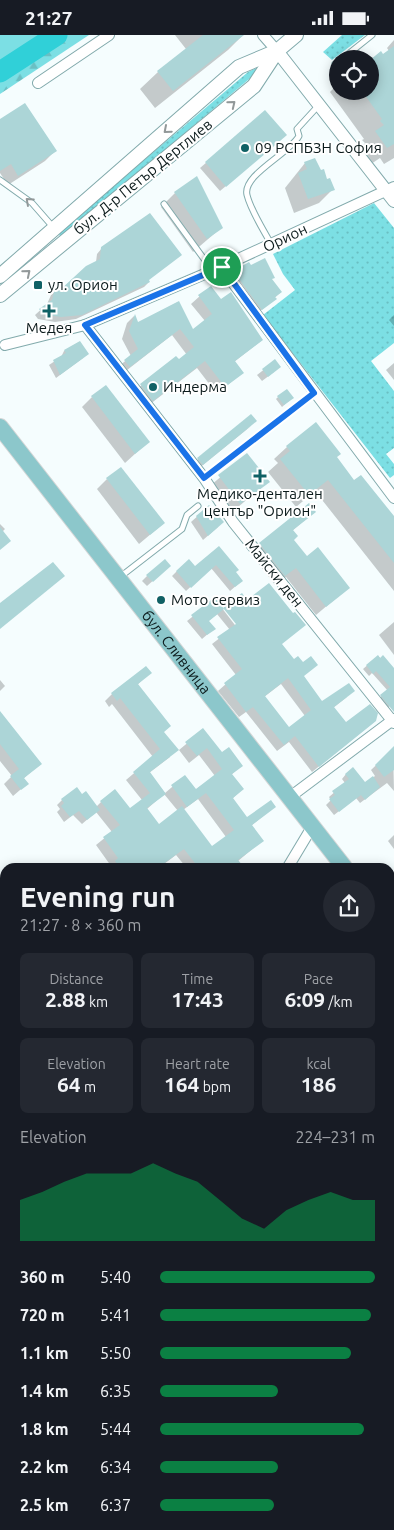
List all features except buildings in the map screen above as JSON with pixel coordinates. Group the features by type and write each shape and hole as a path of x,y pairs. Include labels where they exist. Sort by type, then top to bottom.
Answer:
{"main road":[{"name":"бул. Д-р Петър Дертлиев","path":"0,295 254,86 277,51 296,35"},
{"name":"бул. Д-р Петър Дертлиев","path":"0,276 239,67 277,51"},
{"name":"бул. Сливница","path":"0,422 5,432 341,863"}],"street":[{"path":"38,83 109,35"},
{"path":"263,35 391,193"},
{"name":"Орион","path":"5,345 85,325 391,193"},
{"path":"217,269 394,498"},
{"name":"Майски ден","path":"85,325 204,478 233,522 393,721"},
{"path":"290,797 393,721"},
{"path":"290,863 312,827"}],"lane":[{"path":"353,50 372,35"},
{"path":"271,244 247,194 247,185 252,177 294,145 299,136 297,129 319,104"},
{"path":"0,180 32,203 54,227"},
{"path":"164,204 217,269"},
{"path":"204,478 314,393"},
{"path":"119,578 182,529 187,515 198,506"}],"green space":[{"path":"0,35 89,35 0,94"},
{"path":"0,35 57,35 0,72"},
{"path":"342,35 365,35 345,50 329,50 329,57 323,52"},
{"path":"259,67 260,70 60,238 59,232 248,72"},
{"path":"374,203 394,228 394,343 371,361 394,391 394,448 386,454 394,464 394,475 390,478 263,315 295,290 283,274 273,254"}],"waterway":[{"path":"0,72 57,35"}],"place":[{"name":"09 РСПБЗН София","path":"245,148"},
{"name":"ул. Орион","path":"38,285"},
{"name":"Медея","path":"49,311"},
{"name":"Индерма","path":"153,387"},
{"name":"Медико-дентален център \"Орион\"","path":"260,476"},
{"name":"Мото сервиз","path":"161,600"}],"route":[{"path":"222,267 314,393 204,478 85,325 222,267"}]}
